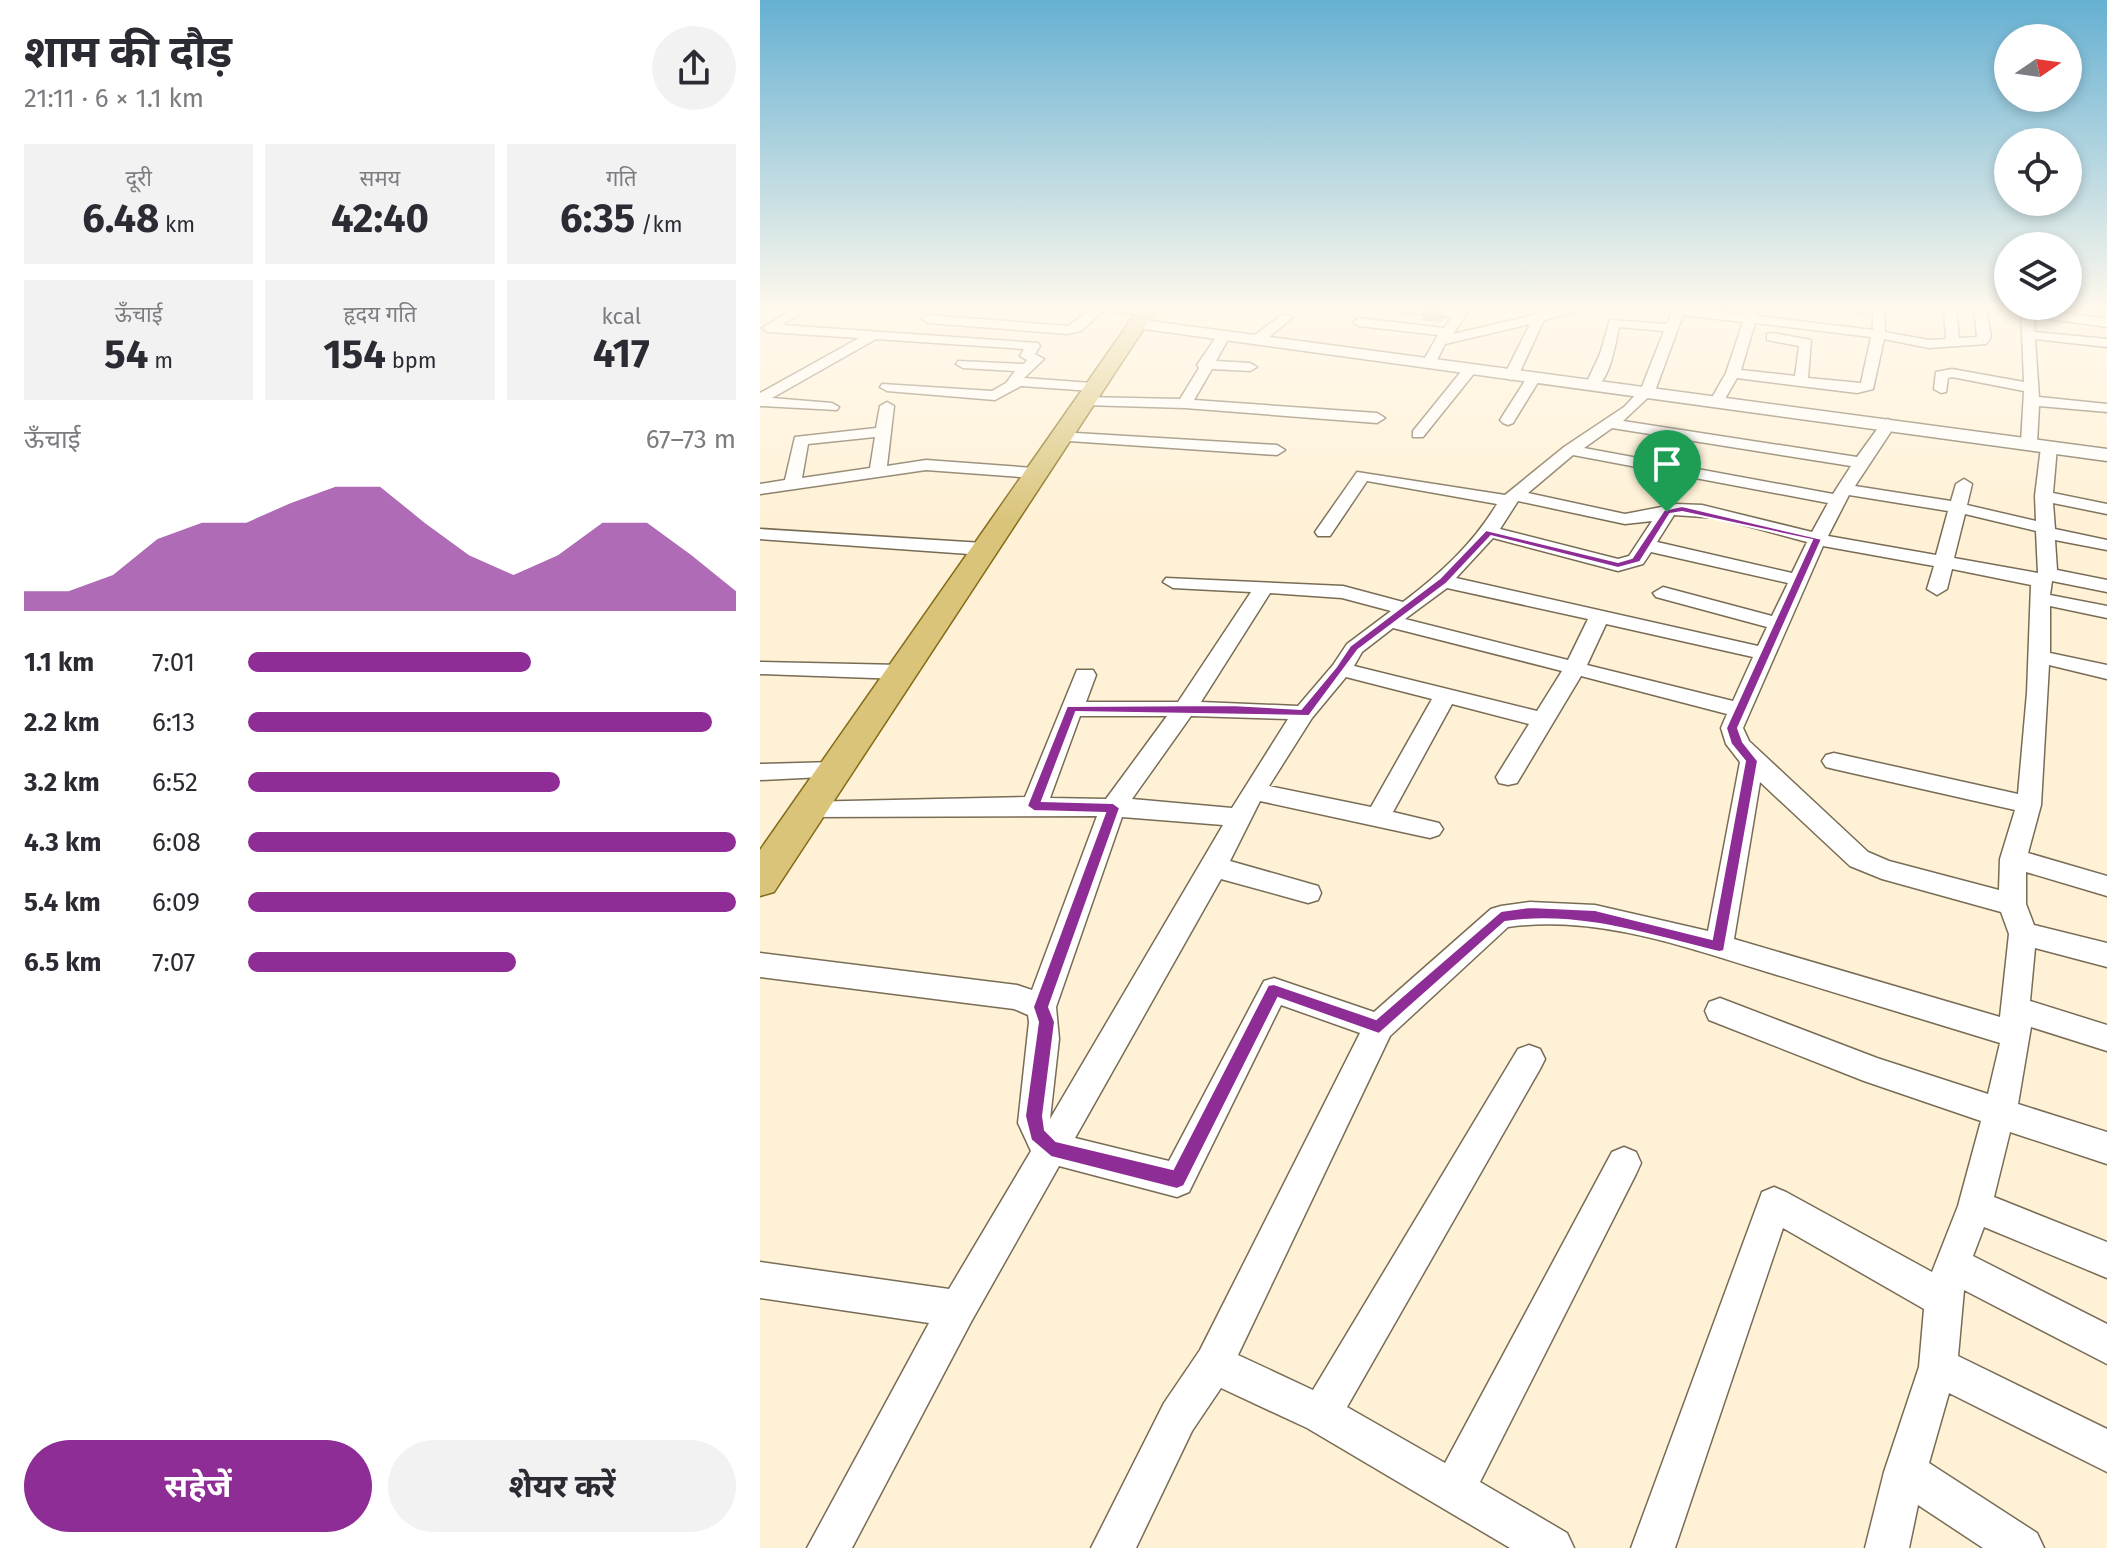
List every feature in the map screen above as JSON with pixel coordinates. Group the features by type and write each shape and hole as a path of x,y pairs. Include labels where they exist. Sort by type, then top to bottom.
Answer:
{"main road":[{"path":"760,881 1098,379"}],"street":[{"path":"775,379 793,382"},
{"path":"760,400 798,379"},
{"path":"1014,379 1012,381 1088,394 1377,418"},
{"path":"1185,404 1197,379"},
{"path":"1418,434 1462,379"},
{"path":"1508,420 1533,379"},
{"path":"1535,379 1648,391 2107,455"},
{"path":"1592,386 1595,379"},
{"path":"829,1548 958,1309 1214,867 1253,791 1304,713 1341,669 1354,648 1443,581 1489,532 1512,498 1570,450 1629,410 1648,391 1652,379"},
{"path":"1717,401 1729,379"},
{"path":"1784,379 1847,388 1868,386 1869,379"},
{"path":"1941,379 1941,389"},
{"path":"1975,379 2031,394 2107,408"},
{"path":"1887,1548 1905,1472 1938,1367 1948,1282 1975,1206 2000,1113 2015,1022 2023,934 2012,904 2013,859 2029,805 2044,585 2044,496 2031,379"},
{"path":"887,387 995,396 1018,382"},
{"path":"760,400 832,407"},
{"path":"878,470 887,406"},
{"path":"1607,423 1863,463"},
{"path":"1888,424 1841,494 1817,539 1732,728 1738,744 1752,761 1859,859 1882,869 2012,904"},
{"path":"792,485 801,440 881,432"},
{"path":"1059,437 1277,450"},
{"path":"1570,450 1841,494 1956,507 2107,545"},
{"path":"760,489 878,470 938,465 1034,473"},
{"path":"1324,532 1363,475 1625,519 1643,520 1682,509 1703,512 1817,539 1945,560 2044,585 2107,612"},
{"path":"1937,589 1964,484"},
{"path":"2044,496 2107,509"},
{"path":"1489,532 1618,565 1636,560 1667,512"},
{"path":"760,534 983,549"},
{"path":"1646,545 1800,580"},
{"path":"1443,581 1766,654"},
{"path":"1173,582 1343,592 1399,615 1574,670 1649,685 1740,710"},
{"path":"2044,585 2107,586"},
{"path":"1264,587 1218,662 1113,808 1041,1007 1047,1022 1034,1116 1037,1134 1051,1148 1177,1180 1274,990 1379,1027"},
{"path":"1663,593 1780,624"},
{"path":"1508,777 1574,670 1600,616"},
{"path":"2040,657 2107,672"},
{"path":"760,668 901,672"},
{"path":"1341,669 1543,720"},
{"path":"1034,806 1085,675"},
{"path":"1377,818 1445,696"},
{"path":"1072,709 1304,713"},
{"path":"1719,946 1752,761"},
{"path":"1834,761 2029,805"},
{"path":"760,772 835,770"},
{"path":"1253,791 1430,829"},
{"path":"810,808 1034,806 1201,811 1239,818"},
{"path":"2013,859 2107,886"},
{"path":"1214,867 1308,893"},
{"path":"1113,1548 1178,1417 1214,1364 1379,1027 1501,917 1530,913 1595,916 2015,1022 2107,1038"},
{"path":"2023,934 2107,955"},
{"path":"760,965 1017,997 1041,1007"},
{"path":"1720,1011 1875,1071 2107,1148"},
{"path":"1321,1414 1529,1059"},
{"path":"1453,1491 1624,1163"},
{"path":"1653,1548 1774,1204 1948,1282 2107,1345"},
{"path":"1975,1206 2107,1260"},
{"path":"760,1280 958,1309"},
{"path":"1214,1364 1321,1414 1552,1548"},
{"path":"1938,1367 2107,1451"},
{"path":"1905,1472 2022,1548"}],"route":[{"path":"1682,509 1703,512 1817,539 1732,728 1738,744 1752,761 1719,946 1595,916 1530,913 1501,917 1379,1027 1274,990 1177,1180 1051,1148 1037,1134 1034,1116 1047,1022 1041,1007 1113,808 1034,806 1072,709 1231,709 1304,713 1341,669 1354,648 1443,581 1489,532 1603,563 1628,564 1636,560 1667,512 1682,509"}]}
